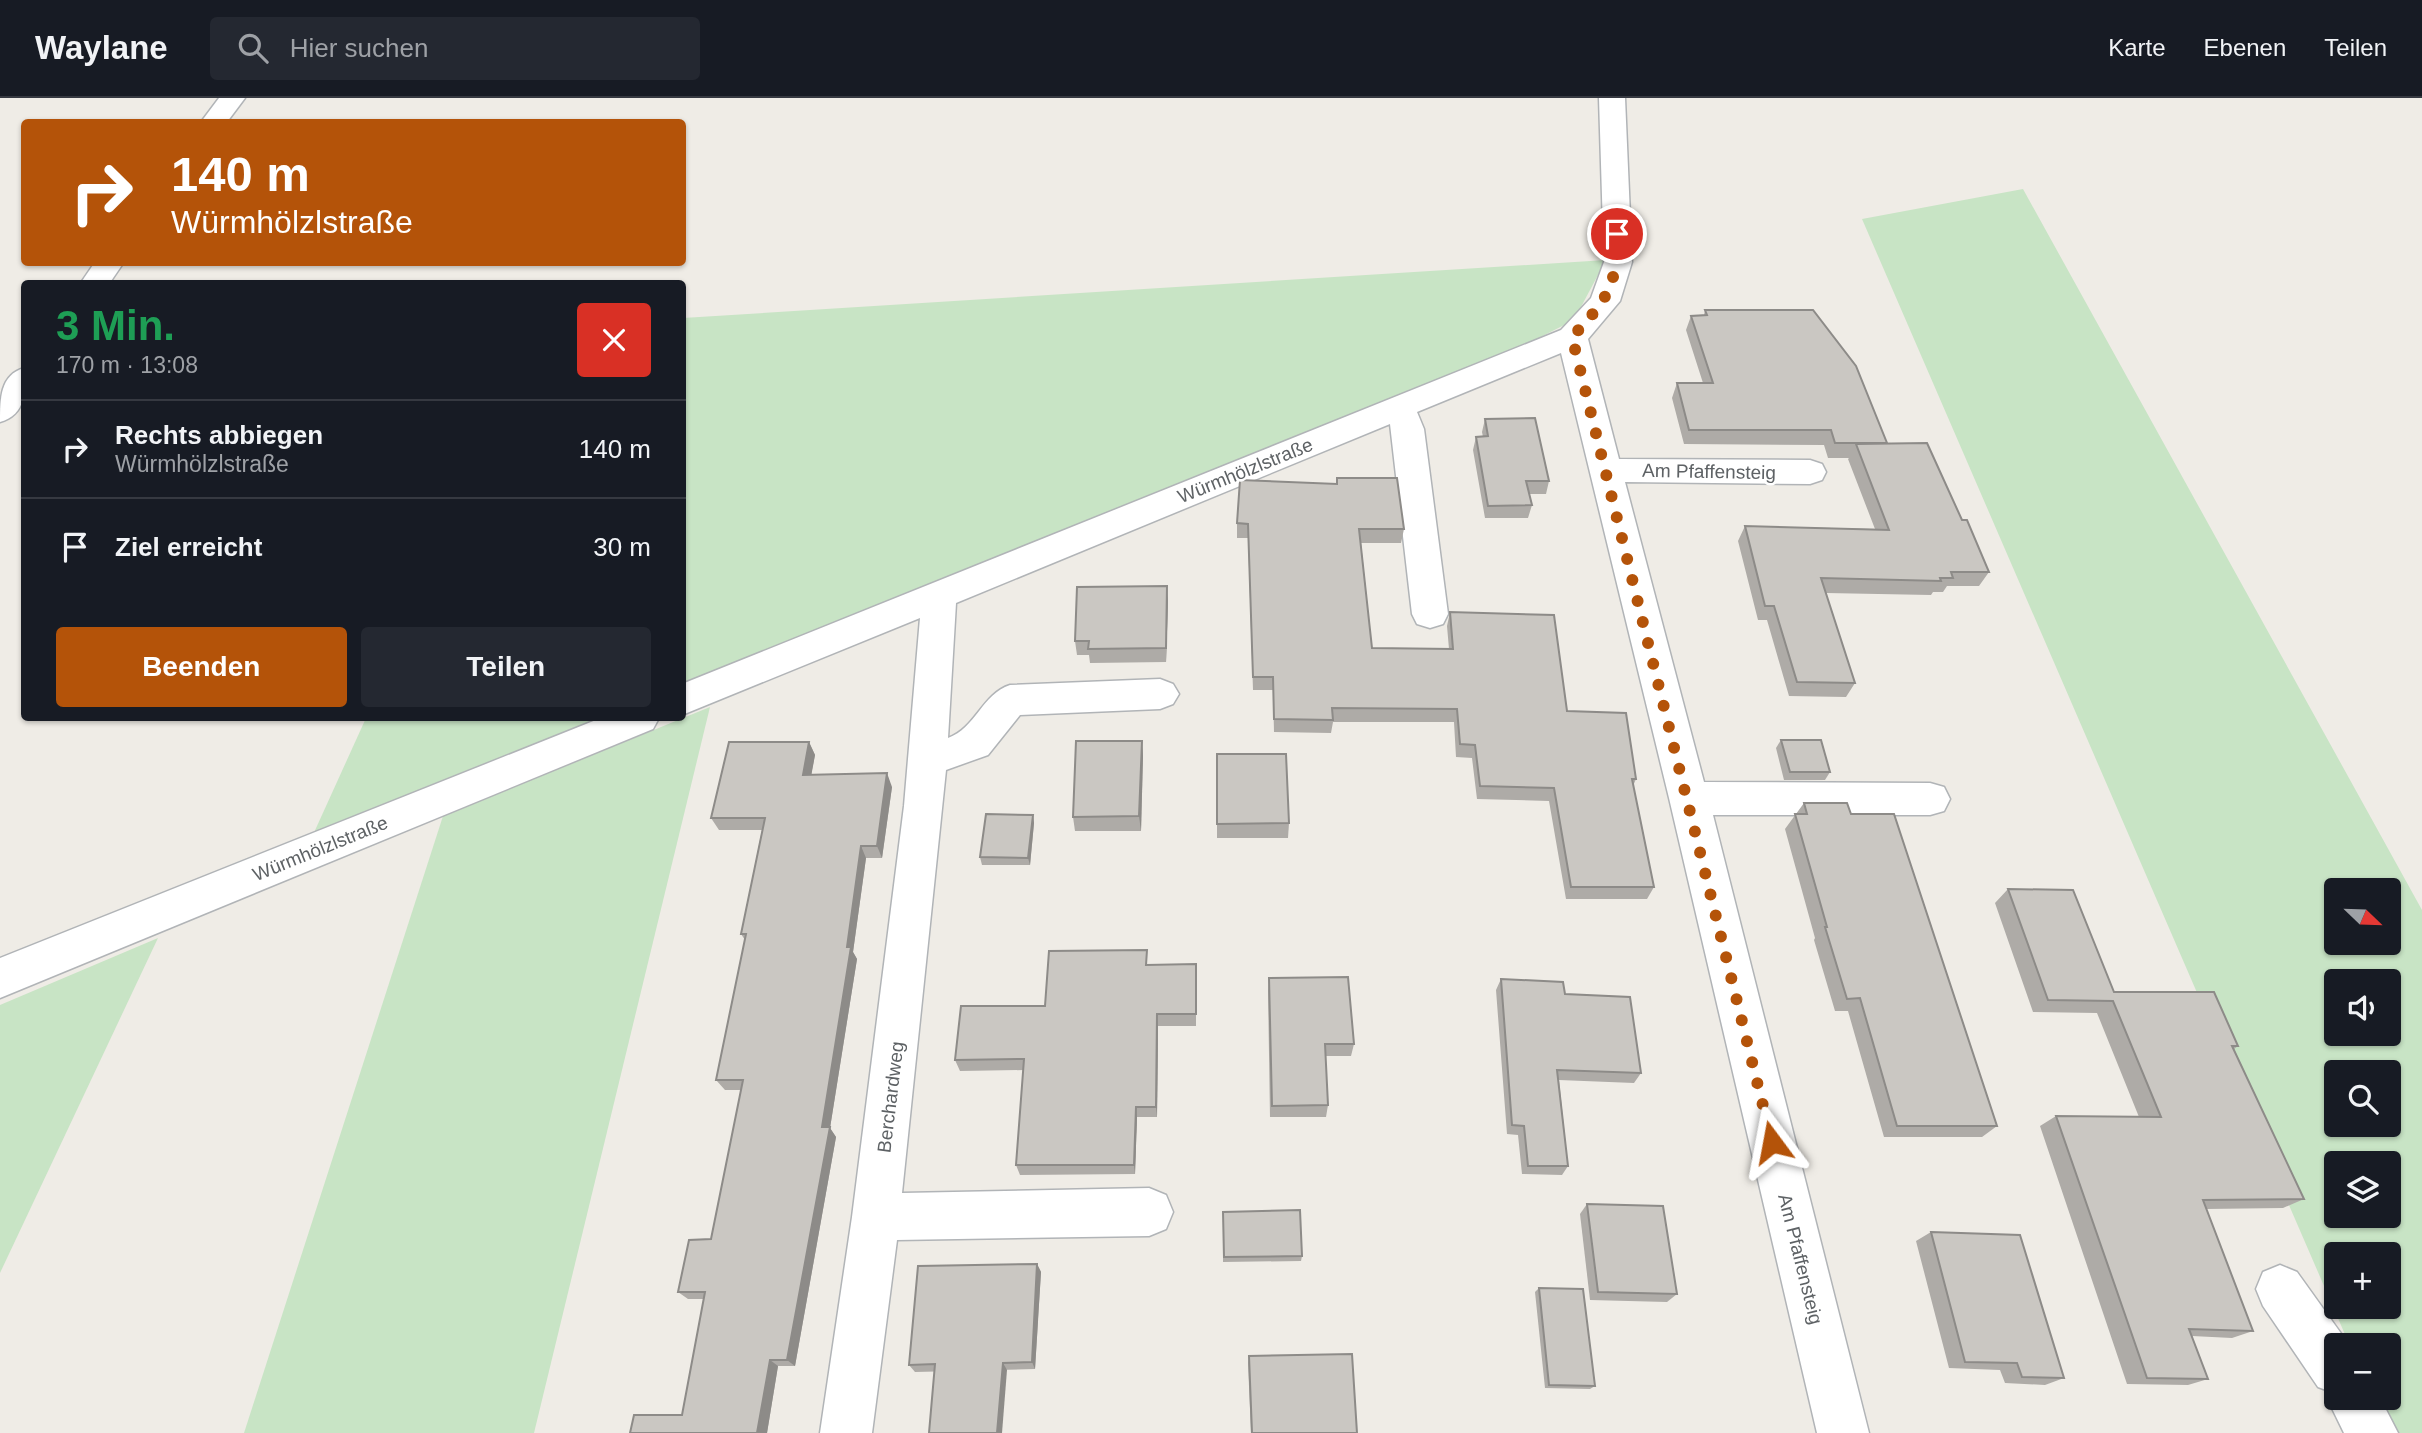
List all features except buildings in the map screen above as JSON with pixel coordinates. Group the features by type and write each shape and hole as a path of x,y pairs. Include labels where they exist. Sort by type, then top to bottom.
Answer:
{"street":[{"path":"216,119 232,98"},
{"name":"Würmhölzlstraße","path":"686,698 1572,337 1605,302 1618,262 1612,98"},
{"name":"Am Pfaffensteig","path":"1572,337 1689,799 1843,1433"},
{"path":"0,411 21,382"},
{"path":"1399,407 1408,429 1430,614"},
{"name":"Am Pfaffensteig","path":"1607,470 1810,472"},
{"name":"Berchardweg","path":"846,1433 876,1217 924,806 939,596"},
{"path":"926,761 975,744 1010,700 1160,694"},
{"name":"Würmhölzlstraße","path":"0,978 633,721"},
{"path":"1689,799 1930,799"},
{"path":"876,1217 1149,1212"},
{"path":"2280,1289 2324,1352"},
{"path":"2360,1410 2372,1433"}],"green space":[{"path":"2023,189 2422,910 2422,1433 2388,1433 2378,1410 2401,1410 2401,1333 2344,1333 2338,1319 2401,1319 2401,1242 2324,1242 2324,1286 1862,219"},
{"path":"1606,260 1574,320 1486,365 686,687 686,318"},
{"path":"710,707 534,1433 244,1433 443,816 676,721 686,721 686,717"},
{"path":"365,721 602,721 312,837"},
{"path":"158,938 0,1273 0,1005"}],"route":[{"path":"1617,234 1618,262 1605,302 1572,337 1689,799 1772,1142"}]}
